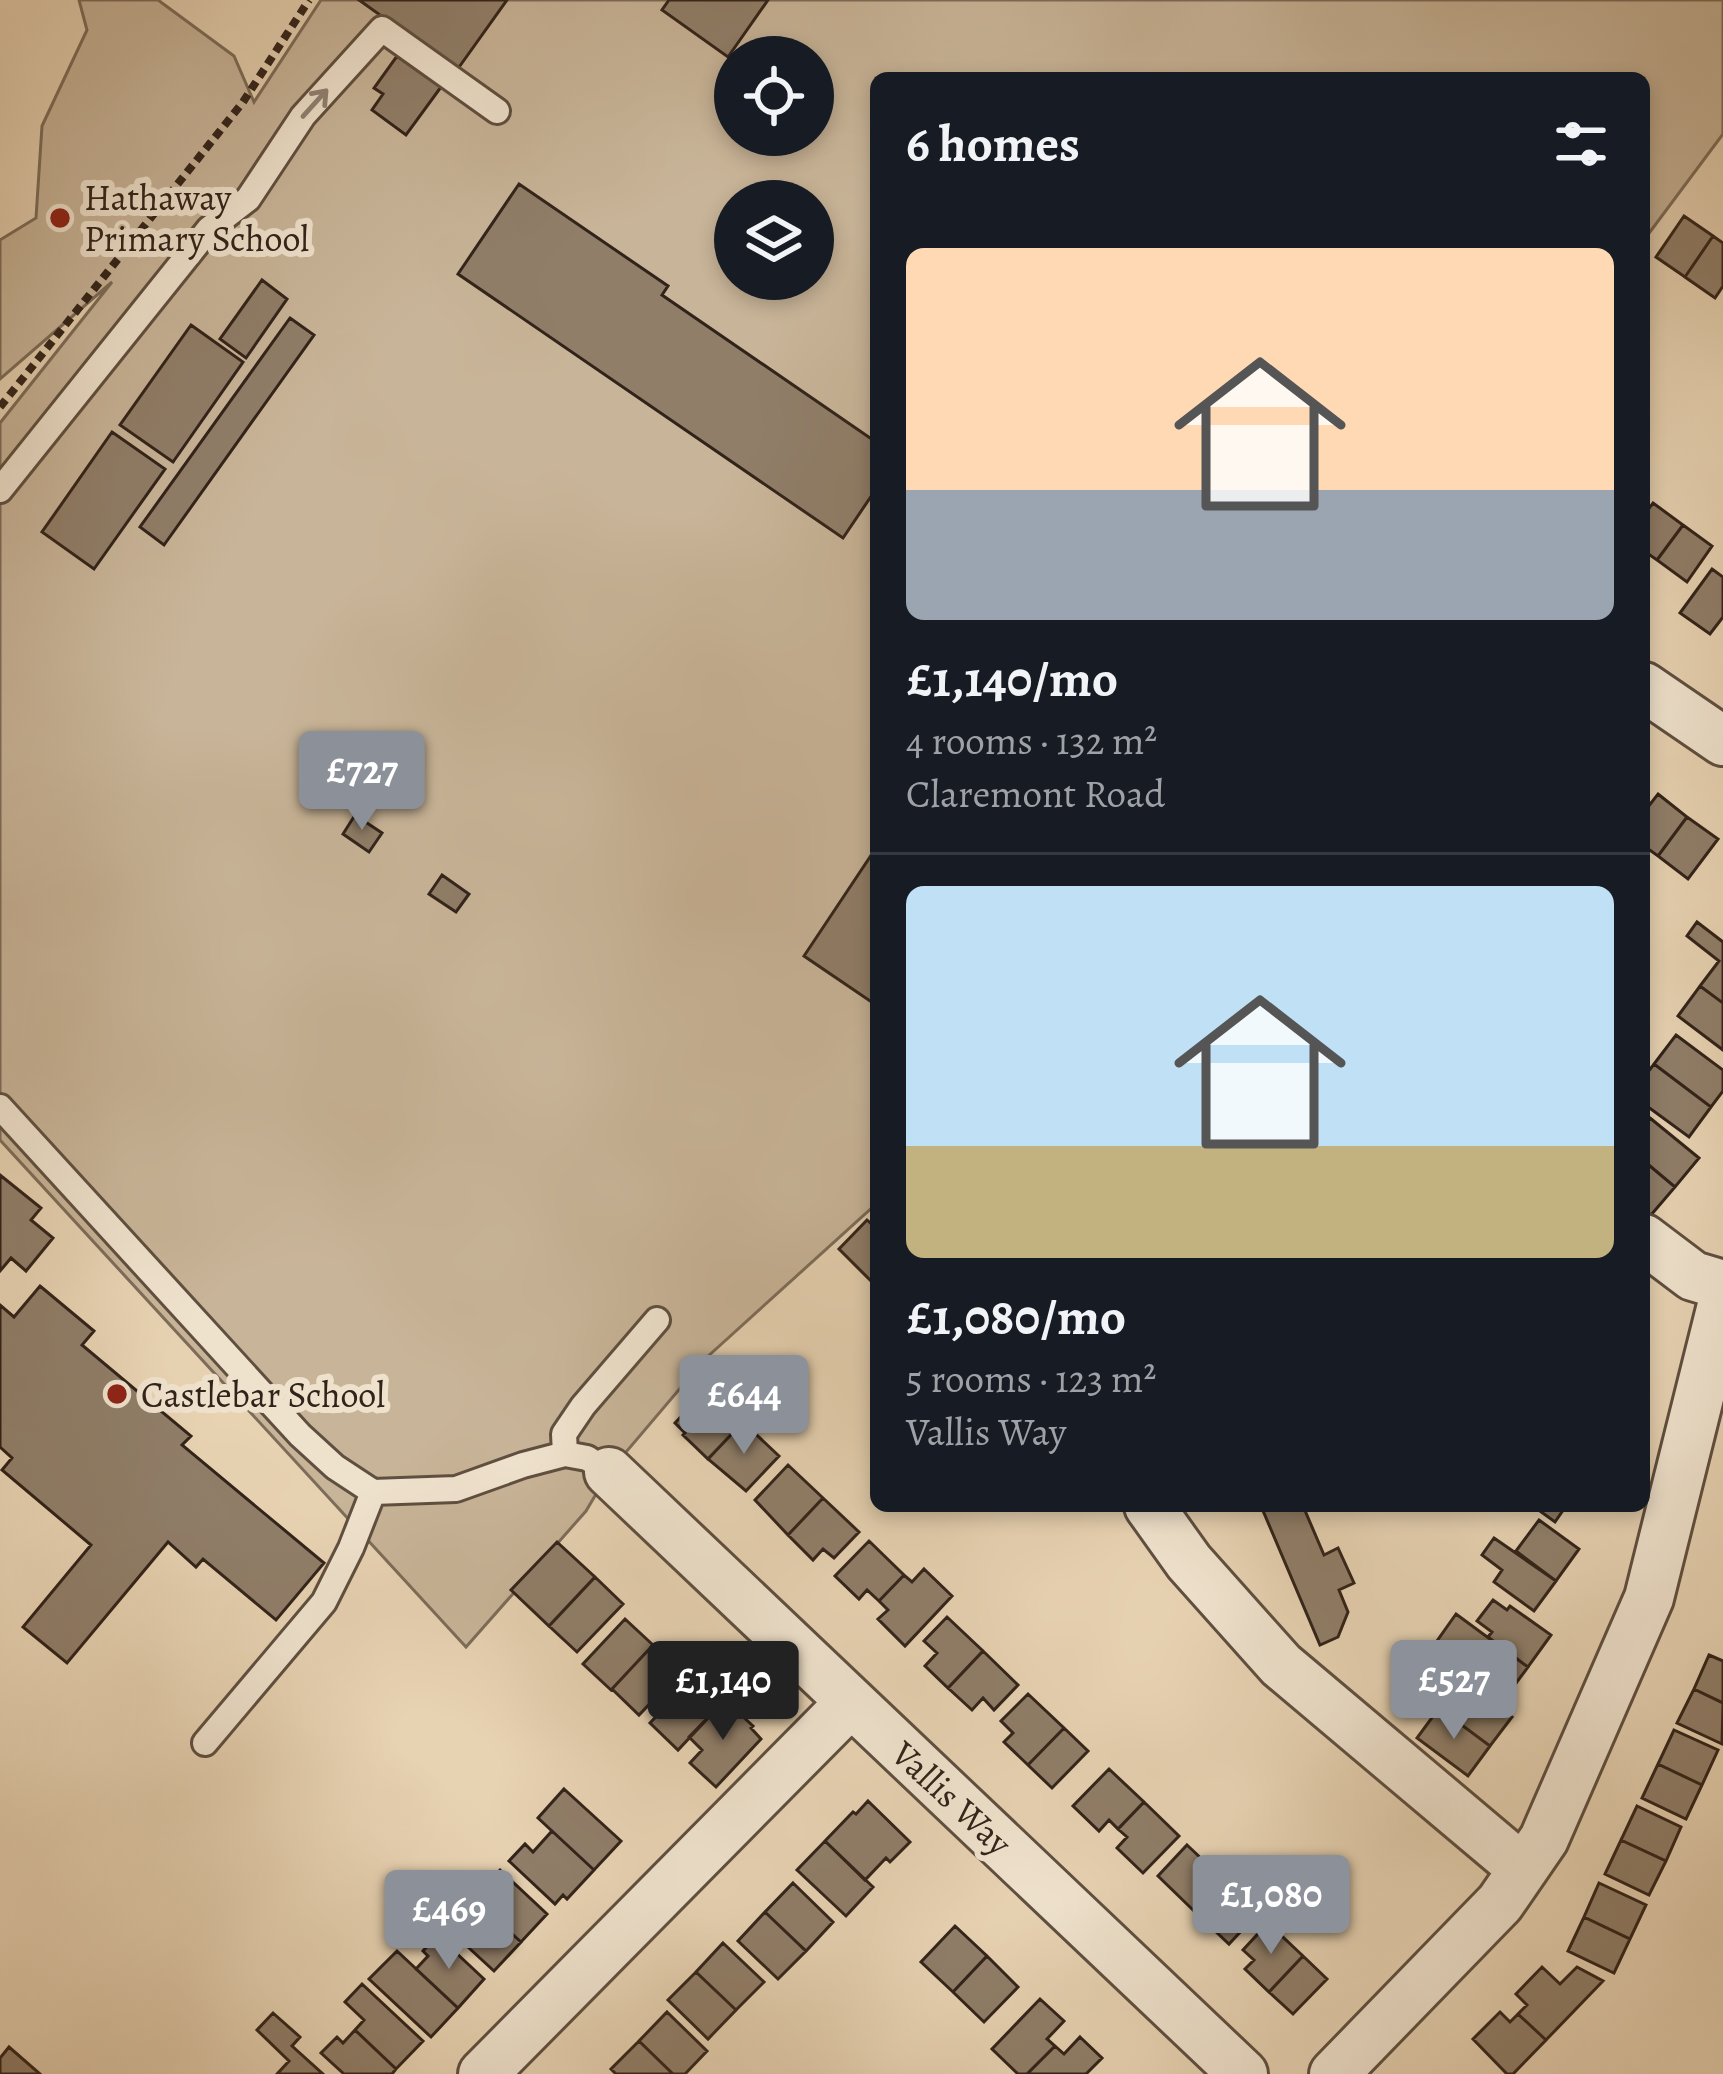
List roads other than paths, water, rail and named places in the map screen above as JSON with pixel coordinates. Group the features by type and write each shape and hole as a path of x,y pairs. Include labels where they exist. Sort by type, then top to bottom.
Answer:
{"street":[{"path":"1650,690 1723,741"},
{"path":"1650,1243 1694,1276 1723,1286"},
{"path":"1334,2074 1500,1903 1544,1839 1648,1598 1723,1301"},
{"name":"Vallis Way","path":"587,1463 851,1702 1244,2074"},
{"path":"1153,1512 1189,1562 1280,1665 1523,1869"},
{"path":"483,2074 851,1702"}],"lane":[{"path":"0,490 209,229 248,199 303,116 382,29 497,111"},
{"path":"0,1106 300,1436 373,1492 456,1489 543,1459 587,1463"},
{"path":"587,1463 564,1434 657,1320"},
{"path":"205,1743 324,1602 373,1492"}],"place":[{"name":"Hathaway Primary School","path":"60,218"},
{"name":"Castlebar School","path":"117,1394"}]}
